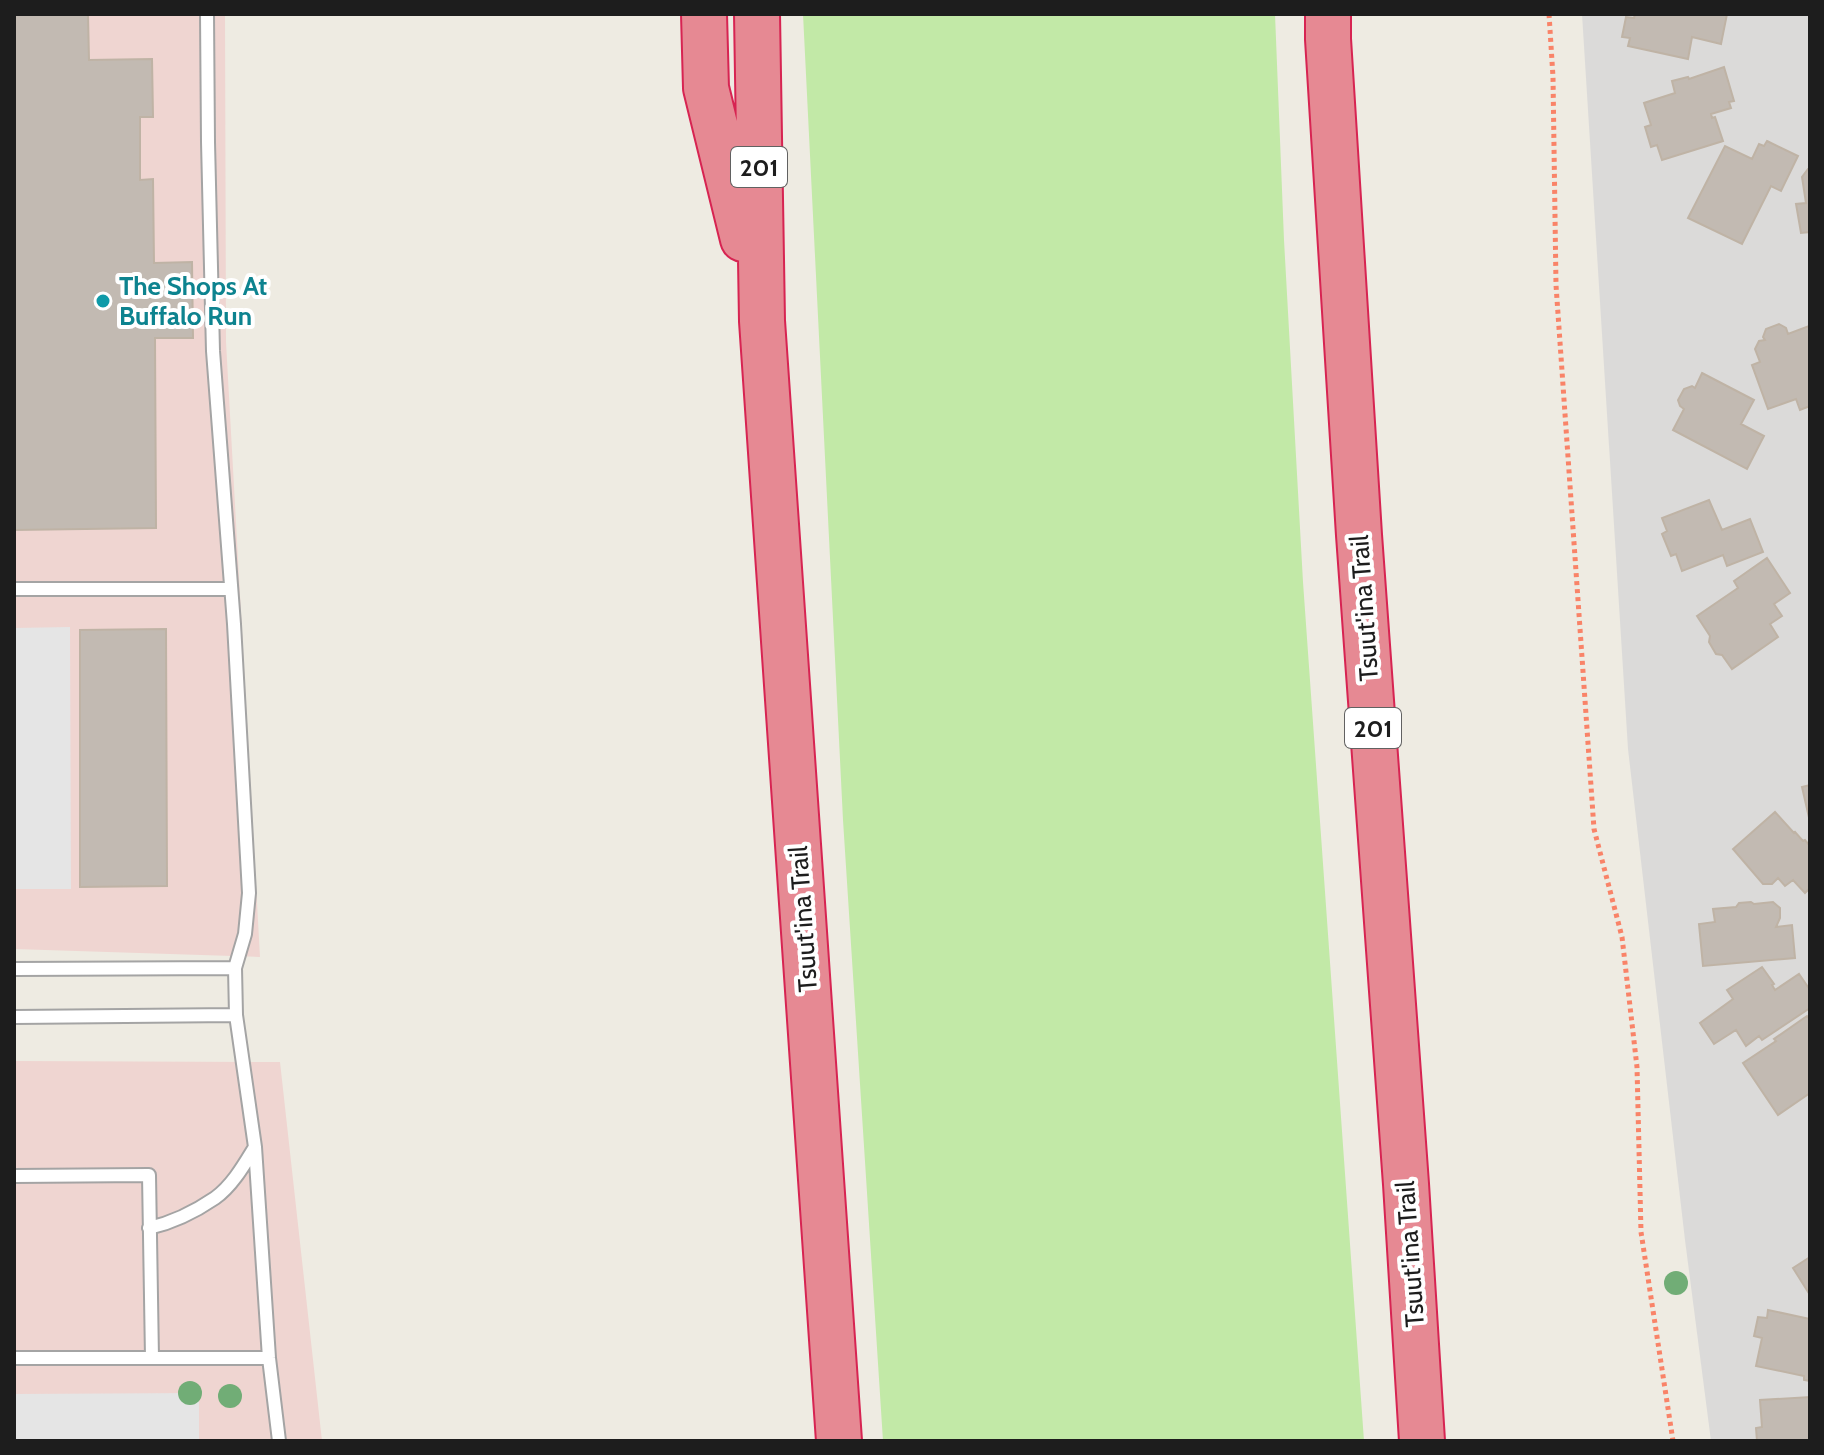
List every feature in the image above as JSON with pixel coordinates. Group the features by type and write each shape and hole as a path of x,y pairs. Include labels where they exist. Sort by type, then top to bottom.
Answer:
{"highway":[{"path":"704,14 706,88 762,321"},
{"name":"Tsuut'ina Trail","path":"757,14 762,321 839,1441"},
{"name":"Tsuut'ina Trail","path":"1328,14 1360,550 1422,1441"}],"lane":[{"path":"207,14 213,351 249,893 245,934 235,968 236,1015 255,1147 269,1358 279,1441"},
{"path":"14,589 231,589"},
{"path":"14,969 235,968"},
{"path":"14,1017 236,1015"},
{"path":"149,1228 173,1220 216,1197 237,1174 255,1147"},
{"path":"14,1176 149,1175 152,1358"},
{"path":"14,1358 269,1358"}],"path":[{"path":"1549,14 1556,285 1594,829 1622,937 1637,1067 1641,1232 1673,1441"}],"shaded area":[{"name":"The Shops At Buffalo Run","path":"14,14 225,14 226,342 260,957 14,949"},
{"path":"1582,14 1810,14 1810,1441 1711,1441 1628,749"},
{"path":"70,627 71,889 14,889 14,628"},
{"path":"14,1061 280,1062 322,1441 14,1441"},
{"path":"199,1393 199,1441 14,1441 14,1394"}],"green space":[{"path":"803,14 1275,14 1303,582 1364,1441 883,1441 843,820"}],"building":[{"name":"The Shops At Buffalo Run","path":"14,14 88,14 89,60 152,59 153,117 140,117 140,180 153,179 154,263 192,262 193,338 155,338 156,528 14,530"},
{"path":"1635,14 1727,14 1721,44 1692,37 1688,59 1628,46 1630,38 1622,37 1626,17 1634,18"},
{"path":"1724,67 1734,101 1729,102 1731,108 1711,114 1712,118 1715,117 1723,141 1662,160 1657,145 1651,147 1645,127 1651,125 1644,103 1675,93 1672,81 1689,79"},
{"path":"1767,141 1798,156 1781,191 1771,186 1742,244 1688,218 1725,146 1752,159 1759,144 1764,146"},
{"path":"1810,168 1810,232 1801,233 1796,204 1806,203 1802,177"},
{"path":"1779,324 1786,328 1788,334 1809,326 1810,329 1810,406 1800,410 1796,399 1768,409 1752,365 1760,362 1755,349 1759,341 1765,340 1766,329"},
{"path":"1702,373 1754,400 1741,424 1764,436 1747,469 1673,430 1684,409 1678,400 1684,389 1695,388"},
{"path":"1709,500 1722,530 1750,519 1763,552 1727,566 1723,555 1682,571 1676,554 1671,556 1662,534 1667,531 1662,518"},
{"path":"1767,558 1790,593 1774,604 1782,616 1770,624 1778,637 1732,669 1722,655 1716,654 1709,642 1710,636 1697,616 1738,588 1734,581"},
{"path":"166,629 167,886 80,887 80,630"},
{"path":"1810,785 1810,822 1802,787"},
{"path":"1775,812 1810,846 1810,888 1805,893 1793,880 1785,886 1778,878 1772,884 1763,884 1733,849"},
{"path":"1751,902 1773,902 1780,908 1776,927 1792,925 1795,958 1703,966 1699,924 1715,922 1713,909"},
{"path":"1762,967 1775,990 1799,974 1810,990 1810,1008 1762,1040 1759,1036 1746,1046 1736,1030 1714,1044 1700,1023 1733,999 1727,990"},
{"path":"1807,1016 1810,1020 1810,1093 1778,1115 1743,1063"},
{"path":"1810,1257 1810,1295 1793,1268"},
{"path":"1768,1310 1810,1319 1810,1381 1804,1380 1804,1376 1756,1366 1762,1338 1754,1336 1758,1317 1767,1318"},
{"path":"1810,1397 1810,1441 1757,1441 1756,1428 1762,1427 1760,1400"}],"place":[{"name":"The Shops At Buffalo Run","path":"103,301"}]}
